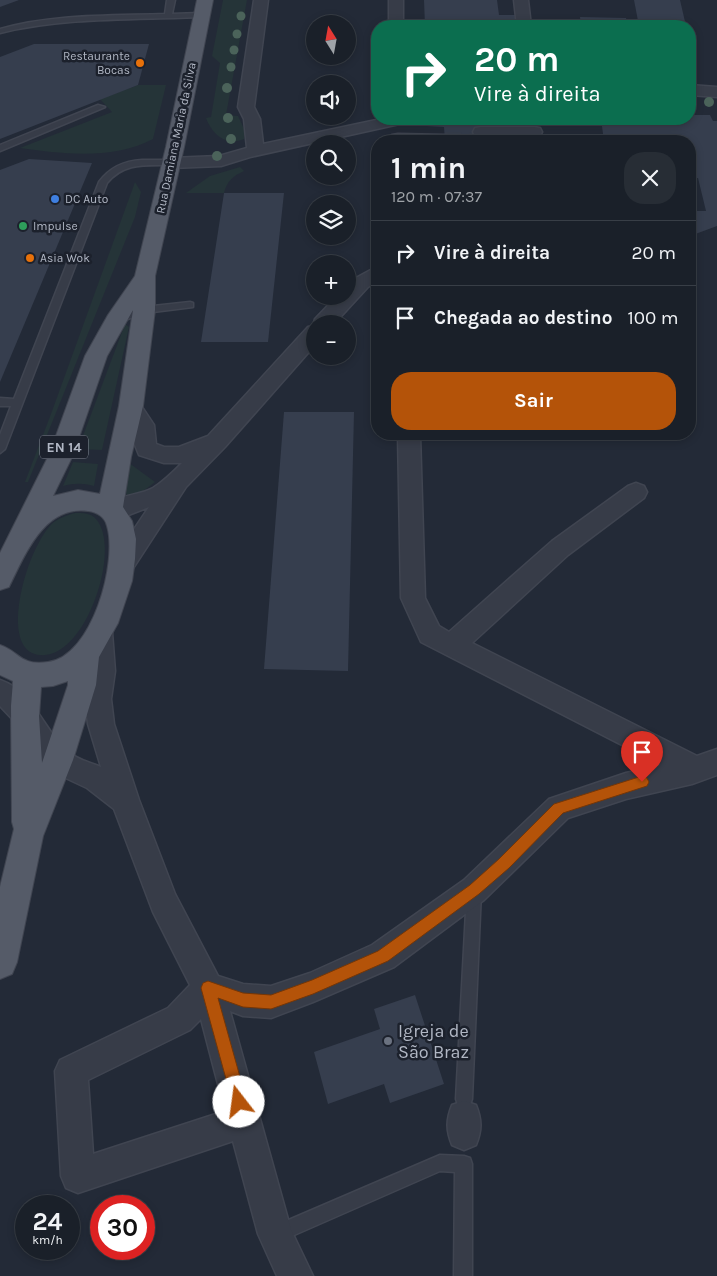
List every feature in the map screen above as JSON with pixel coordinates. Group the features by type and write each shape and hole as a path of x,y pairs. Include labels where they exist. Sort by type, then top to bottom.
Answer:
{"main road":[{"name":"Rua Damiana Maria da Silva","path":"111,511 119,457 132,406 144,310 145,276 173,155 202,13"},
{"name":"Rua Damiana Maria da Silva","path":"0,578 61,455 96,356 116,320 145,276"},
{"name":"Rua Damiana Maria da Silva","path":"0,962 27,836 58,760 93,643 112,604 122,566 121,530 111,511 94,502 82,499 70,500 56,505 36,520 22,536"},
{"path":"0,657 3,663 29,674 42,675 62,671 76,663 93,643"},
{"name":"Rua Damiana Maria da Silva","path":"27,836 27,758 24,692 29,674"}],"street":[{"path":"251,151 253,138 252,119 246,107 261,0"},
{"path":"396,0 396,20"},
{"path":"521,0 523,20"},
{"path":"696,90 717,92"},
{"path":"173,155 221,162 251,151 398,130 437,135"},
{"path":"492,135 534,131"},
{"path":"331,315 361,283 371,277"},
{"path":"111,511 159,496 177,482 218,441 306,342"},
{"path":"132,406 143,425 147,449 161,456 179,456 218,441"},
{"path":"409,440 413,598 430,634 706,766"},
{"path":"122,566 177,482"},
{"path":"452,645 560,548 636,492"},
{"path":"93,643 102,671 98,699 101,724 125,800 163,902 208,988 275,1234 296,1276"},
{"path":"0,691 13,698 24,710 46,746 58,760 97,779 125,800"},
{"path":"208,988 243,1000 271,1002 383,956 474,890 559,808 626,786 706,766"},
{"path":"208,988 179,1019 71,1071 78,1176 244,1121"}],"lane":[{"path":"168,15 171,0"},
{"path":"0,31 22,25 64,20 143,18 202,13"},
{"path":"143,18 180,24 202,13"},
{"path":"0,148 100,107"},
{"path":"0,449 103,182 109,173 126,164 173,155"},
{"path":"116,320 144,310 190,305"},
{"path":"0,402 19,403"},
{"path":"464,1116 474,890"},
{"path":"275,1234 440,1163 464,1164 462,1276"}],"shaded area":[{"path":"223,0 247,0 226,115 238,116 245,131 244,139 237,141 226,140 220,137 212,129 206,118 211,117 220,63 212,56"},
{"path":"138,85 166,85 153,139 138,146 105,153 53,152 20,148 112,112 100,99"},
{"path":"240,167 244,171 231,179 224,193 186,193 210,176"},
{"path":"135,182 141,192 135,217 28,482 25,482 51,414"},
{"path":"125,324 129,327 102,450 78,449"},
{"path":"73,462 98,464 94,486 71,484 63,486"},
{"path":"129,463 155,482 138,495 127,497 125,486"},
{"path":"75,513 94,517 103,534 105,556 101,580 93,605 81,628 67,645 50,654 32,653 23,644 19,628 22,589 28,568 45,532 57,520"}],"building":[{"path":"0,0 19,0 0,7"},
{"path":"424,0 497,0 499,15 515,15 515,20 425,20"},
{"path":"634,0 680,0 685,20 638,20"},
{"path":"580,17 626,18 626,20 580,20"},
{"path":"34,44 149,44 138,85 0,139 0,57"},
{"path":"696,115 710,115 713,121 717,121 717,226 696,234 696,211 706,211 698,178 696,178 696,135 603,135 602,125 696,125"},
{"path":"526,125 479,127 481,135 445,135 444,127 426,126"},
{"path":"29,159 92,163 0,382 0,170"},
{"path":"224,193 284,193 268,342 201,342"},
{"path":"284,412 354,412 348,671 264,669"},
{"name":"Igreja de São Braz","path":"415,995 444,1084 390,1103 384,1084 328,1104 314,1052 380,1029 374,1009"}],"place":[{"name":"Restaurante Bocas","path":"140,63"},
{"name":"DC Auto","path":"55,199"},
{"name":"Impulse","path":"23,226"},
{"name":"Asia Wok","path":"30,258"},
{"name":"Igreja de São Braz","path":"388,1041"}],"route":[{"path":"239,1102 208,988 243,1000 271,1002 383,956 474,890 559,808 642,782"}]}
